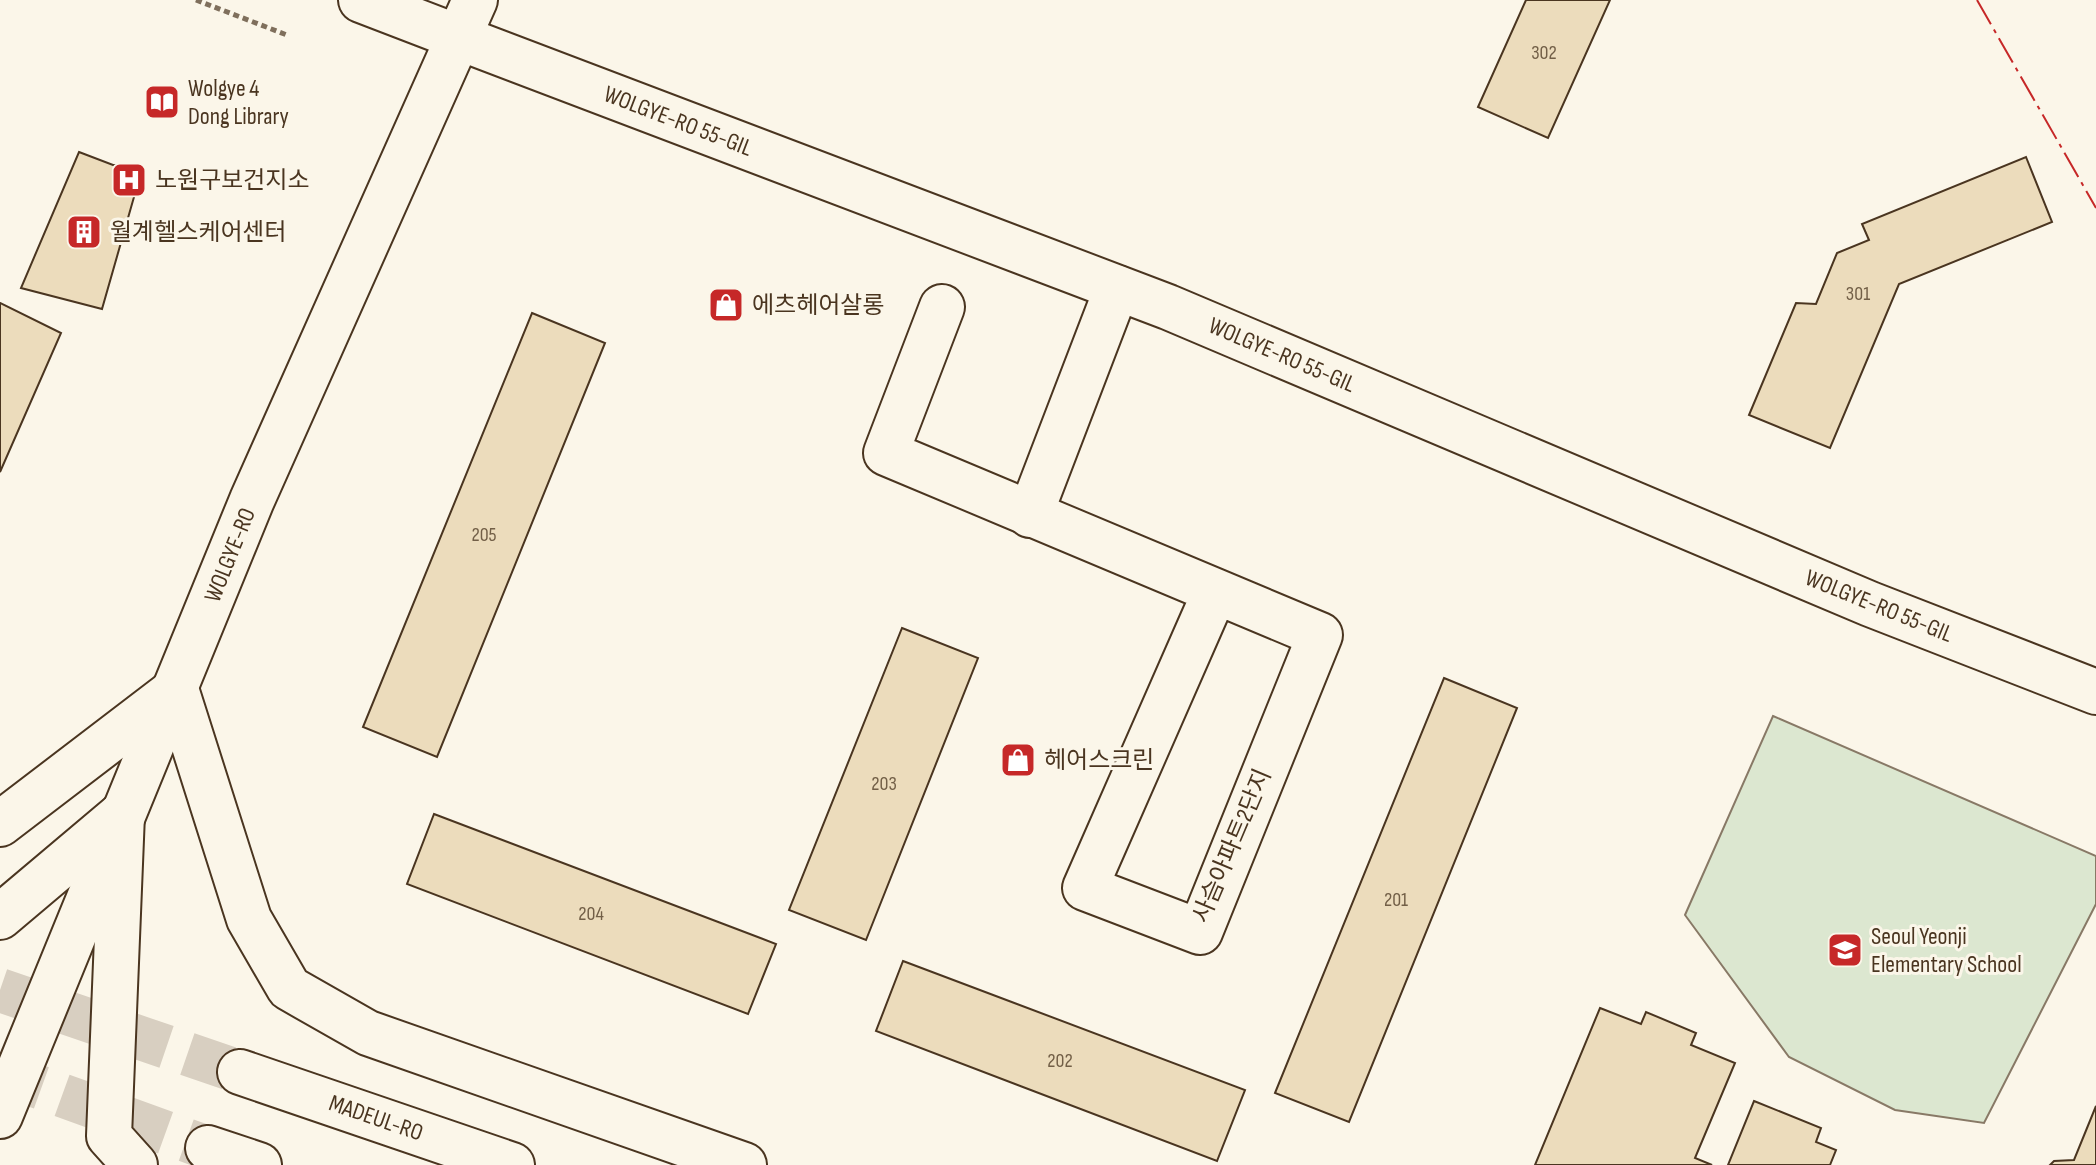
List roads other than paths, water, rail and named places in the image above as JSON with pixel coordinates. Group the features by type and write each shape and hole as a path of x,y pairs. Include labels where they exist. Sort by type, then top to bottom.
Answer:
{"main road":[{"name":"WOLGYE-RO 55-GIL","path":"361,0 467,19 1870,604 2096,692"},
{"name":"WOLGYE-RO","path":"0,1116 252,500 467,19"},
{"path":"1030,515 1117,288"},
{"name":"사슴아파트2단지","path":"942,307 886,453 1320,635 1200,932 1085,888 1215,592"},
{"path":"0,824 176,689 249,919 289,988 368,1033 744,1165"},
{"path":"0,917 122,814"},
{"path":"122,814 109,1136 135,1165"},
{"name":"MADEUL-RO","path":"240,1072 512,1165"},
{"path":"208,1148 259,1165"}],"tunnel":[{"path":"0,990 240,1072"},
{"path":"0,1073 208,1148"}],"place":[{"name":"Wolgye 4 Dong Library","path":"162,102"},
{"name":"노원구보건지소","path":"129,180"},
{"name":"월계헬스케어센터","path":"84,232"},
{"name":"에츠헤어살롱","path":"726,305"},
{"name":"헤어스크린","path":"1018,760"},
{"name":"Seoul Yeonji Elementary School","path":"1845,950"}]}
